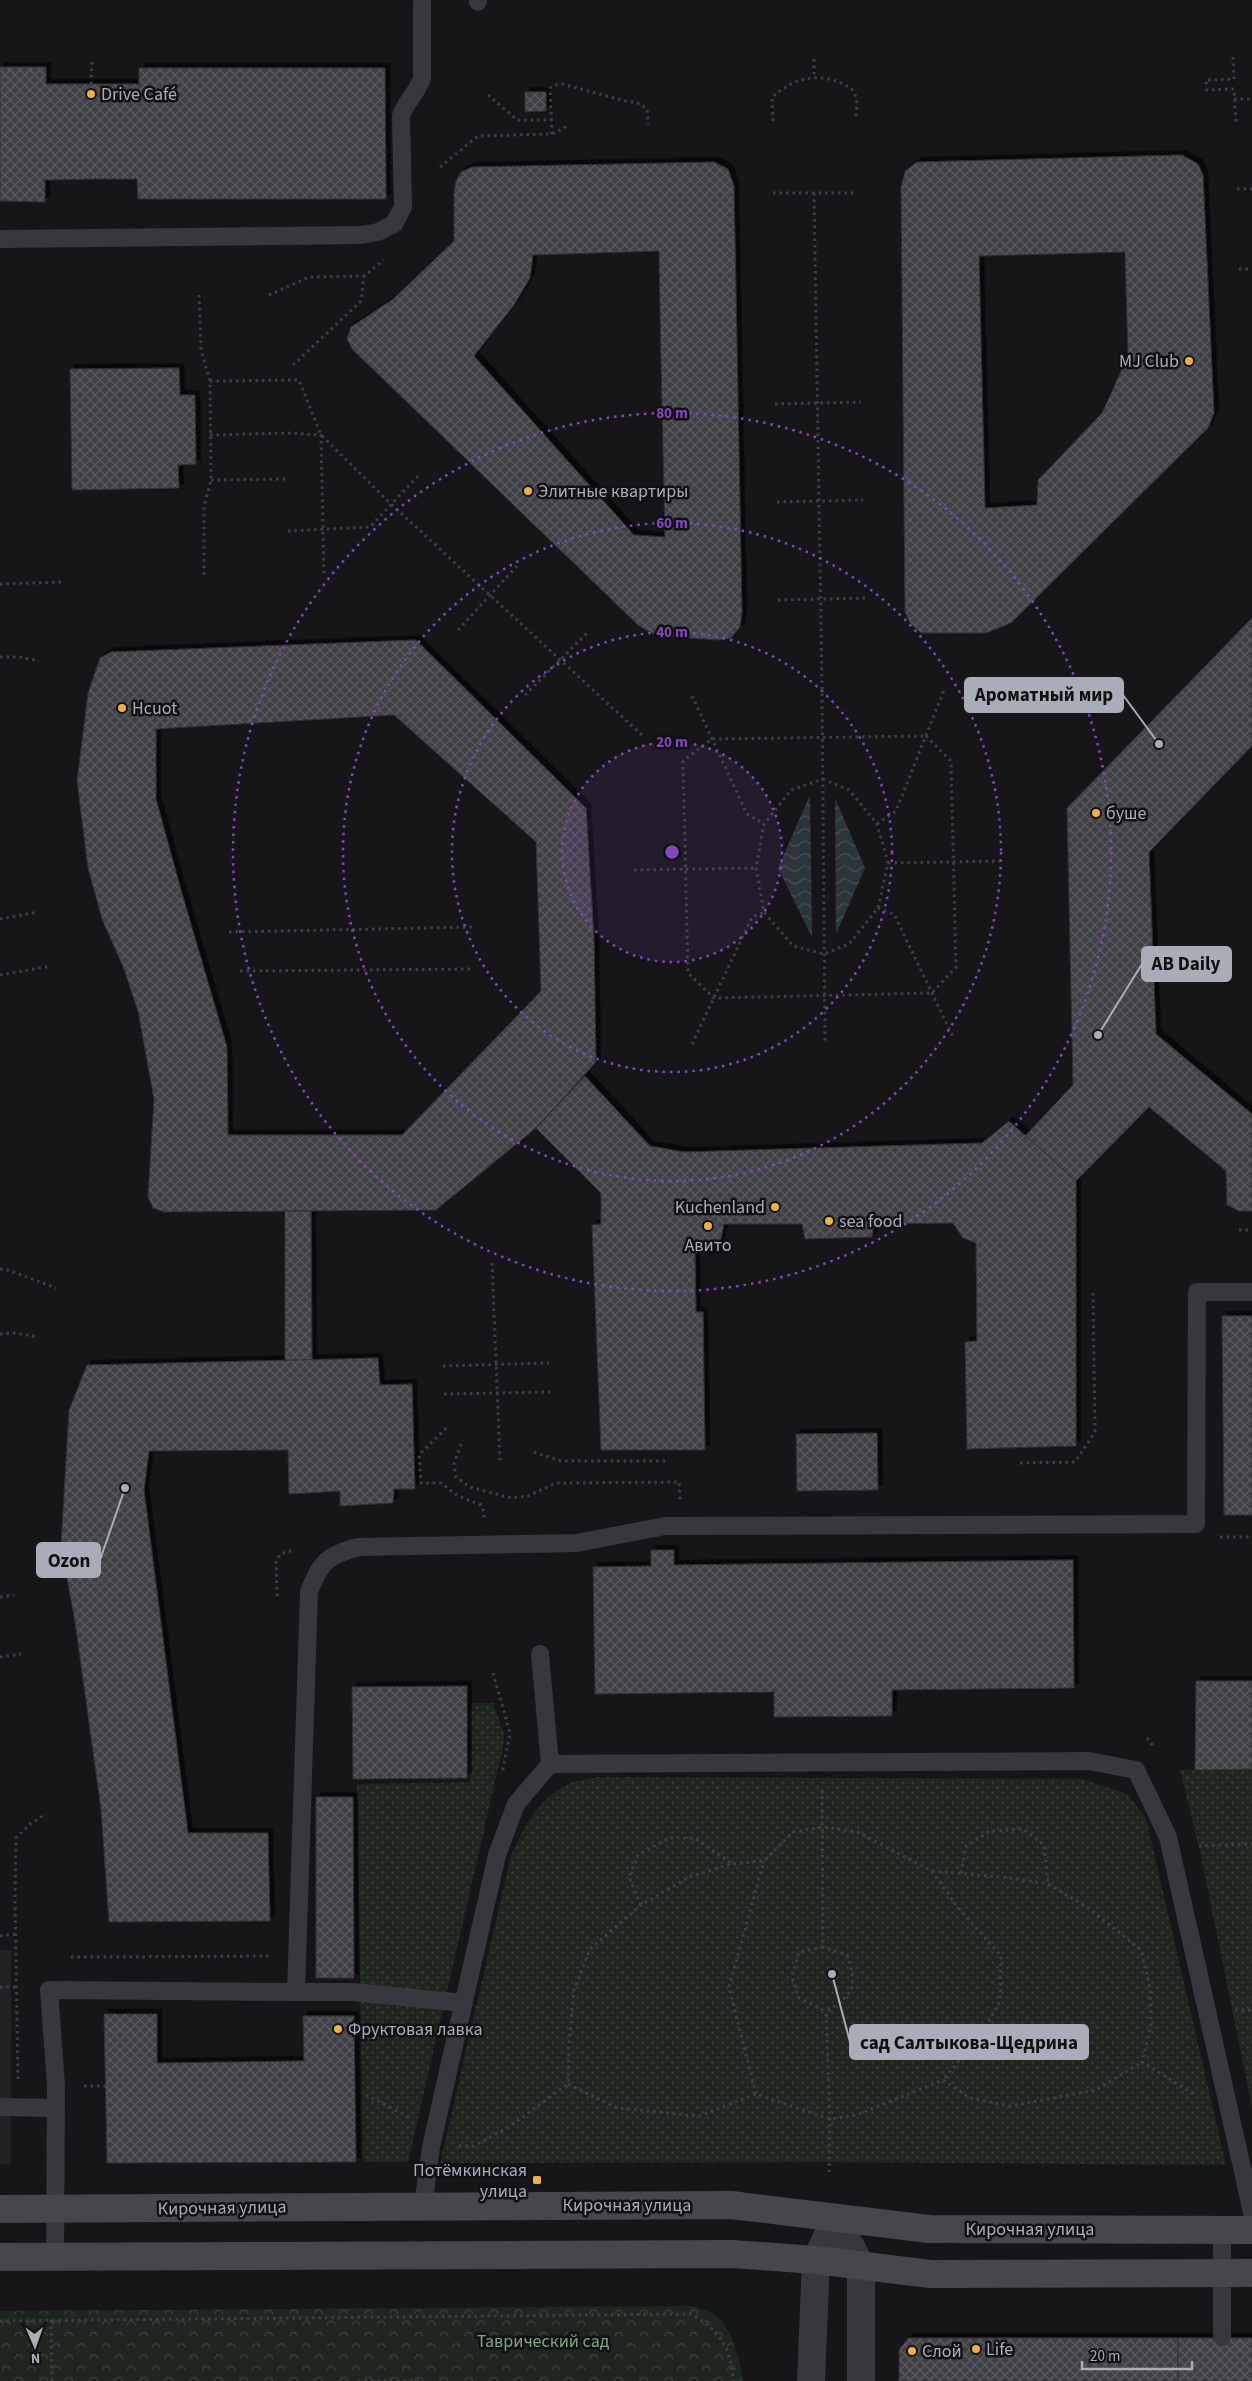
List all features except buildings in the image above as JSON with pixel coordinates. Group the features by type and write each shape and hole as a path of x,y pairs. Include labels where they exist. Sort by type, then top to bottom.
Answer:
{"main road":[{"name":"Кирочная улица","path":"0,2209 731,2205 929,2229 1252,2230"},
{"path":"0,2257 732,2254 816,2260 930,2274 1252,2273"}],"street":[{"path":"811,2381 816,2260 836,2218"},
{"path":"836,2218 861,2266 861,2381"}],"lane":[{"path":"0,239 361,235 378,232 394,224 403,208 393,117 403,108 420,86 422,78 422,2"},
{"path":"296,1992 309,1592 317,1570 335,1554 358,1547 577,1543 665,1526 1196,1524 1197,1292 1252,1292"},
{"path":"423,2206 434,2132 497,1855 516,1804 550,1764 540,1654"},
{"path":"550,1764 1089,1761 1136,1770 1168,1837 1233,2118 1252,2212"},
{"path":"55,2256 56,2108 49,1990 353,1992 464,2003"},
{"path":"0,2107 56,2108"},
{"path":"1222,2230 1222,2338"}],"path":[{"path":"1233,57 1234,79 1206,80 1207,90 1234,89 1236,125"},
{"path":"814,59 814,77"},
{"path":"91,84 92,60"},
{"path":"772,120 772,97 784,86 797,80 814,77 849,87 856,96 856,119"},
{"path":"552,134 550,88 554,85 562,84 636,102 648,109 648,124"},
{"path":"488,95 517,120 551,120"},
{"path":"1234,100 1252,99"},
{"path":"440,167 478,136 552,134 569,125"},
{"path":"1237,189 1252,189"},
{"path":"773,193 857,193"},
{"path":"814,193 823,738 825,1042"},
{"path":"269,295 309,278 364,276 387,258"},
{"path":"1239,270 1252,269"},
{"path":"294,365 361,301 364,276"},
{"path":"199,295 201,350 210,381 211,480 204,506 204,577"},
{"path":"210,381 299,380 321,435 324,577"},
{"path":"775,404 861,402"},
{"path":"210,435 287,433 321,435 392,505 491,594 643,736"},
{"path":"288,531 370,527 418,476"},
{"path":"211,480 287,479"},
{"path":"777,502 863,500"},
{"path":"458,630 517,566"},
{"path":"0,584 62,582"},
{"path":"778,600 865,598"},
{"path":"525,695 588,632"},
{"path":"0,656 20,657 39,661"},
{"path":"877,824 896,811 944,690"},
{"path":"692,696 747,814 764,824"},
{"path":"926,736 951,761 956,967 932,993 714,998 688,973 683,761 712,739 823,738 926,736"},
{"path":"823,778 849,790 877,824 888,863 878,908 849,944 824,954 793,946 764,912 756,868 764,824 791,790 823,778"},
{"path":"888,863 1000,861"},
{"path":"634,870 756,868"},
{"path":"878,908 894,914 954,1039"},
{"path":"0,919 38,912"},
{"path":"692,1044 752,917 764,912"},
{"path":"228,932 473,927"},
{"path":"0,975 51,966"},
{"path":"240,972 473,969"},
{"path":"1239,1230 1252,1230"},
{"path":"492,1263 500,1460"},
{"path":"0,1269 8,1270 56,1288"},
{"path":"1020,1463 1075,1462 1095,1432 1093,1290"},
{"path":"0,1334 14,1333 39,1337"},
{"path":"443,1366 549,1363"},
{"path":"444,1394 550,1392"},
{"path":"446,1428 419,1455 421,1483 441,1483 458,1496 481,1505 483,1508 484,1526"},
{"path":"461,1444 454,1464 456,1477 470,1487 491,1494 510,1498 528,1496 556,1483 680,1482 680,1502 673,1502"},
{"path":"534,1452 562,1462 667,1462"},
{"path":"277,1596 276,1563 280,1554 294,1550 302,1544"},
{"path":"294,1550 294,1559"},
{"path":"0,1597 14,1595"},
{"path":"0,1657 21,1654"},
{"path":"821,1763 823,1947"},
{"path":"16,1987 16,1838 30,1824 46,1814"},
{"path":"756,2094 729,1987 764,1861 793,1832 823,1827 858,1832 932,1871 1048,1884 1090,1909 1141,1950 1150,1997 1151,2025 1142,2062 1096,2090 1010,2106 970,2098 943,2080"},
{"path":"961,1873 966,1846 990,1831 1023,1829 1044,1845 1048,1884"},
{"path":"640,1906 629,1877 638,1855 669,1838 694,1838 731,1864"},
{"path":"1197,1846 1252,1844"},
{"path":"568,2084 568,2043 574,1990 590,1949 640,1906 689,1877 731,1864 764,1861"},
{"path":"568,2084 617,2108 698,2116 756,2094 830,2119 857,2115 943,2080 982,2034 1000,2001 1001,1956 956,1906 932,1871"},
{"path":"0,1936 15,1934"},
{"path":"823,1947 847,1955 854,1977 847,1998 826,2012 798,1997 792,1976 799,1952 823,1947"},
{"path":"71,1957 280,1956"},
{"path":"826,2012 830,2119 828,2172"},
{"path":"1142,2062 1233,2118"},
{"path":"450,2146 474,2146 508,2127 568,2084"},
{"path":"366,2095 434,2132"},
{"path":"0,2321 690,2314 705,2321 718,2333 732,2362 733,2381"},
{"path":"51,2320 52,2381"},
{"path":"358,2381 424,2381"}],"shaded area":[{"path":"0,1950 11,1950 11,2164 0,2164"}],"green space":[{"path":"470,1703 493,1703 504,1734 503,1747 408,2162 363,2162 357,1784 470,1782"},
{"path":"1252,1769 1252,2107 1200,1852 1180,1770"},
{"path":"598,1777 1082,1779 1127,1794 1146,1818 1226,2165 829,2162 440,2163 511,1856 533,1814 548,1797 568,1784"},
{"name":"Таврический сад","path":"693,2306 715,2315 726,2327 738,2355 743,2381 0,2381 0,2311"}],"water":[{"path":"810,795 812,937 778,868"},
{"path":"835,798 865,868 836,934"}],"place":[{"name":"Drive Café","path":"91,94"},
{"name":"MJ Club","path":"1189,361"},
{"name":"Элитные квартиры","path":"528,491"},
{"name":"Hcuot","path":"122,708"},
{"name":"Ароматный мир","path":"1159,744"},
{"name":"буше","path":"1096,813"},
{"name":"АВ Daily","path":"1098,1035"},
{"name":"Kuchenland","path":"775,1207"},
{"name":"sea food","path":"829,1221"},
{"name":"Авито","path":"708,1226"},
{"name":"Ozon","path":"125,1488"},
{"name":"сад Салтыкова-Щедрина","path":"832,1974"},
{"name":"Фруктовая лавка","path":"338,2029"},
{"name":"Потёмкинская улица","path":"537,2180"},
{"name":"Life","path":"976,2349"},
{"name":"Слой","path":"912,2351"}]}
